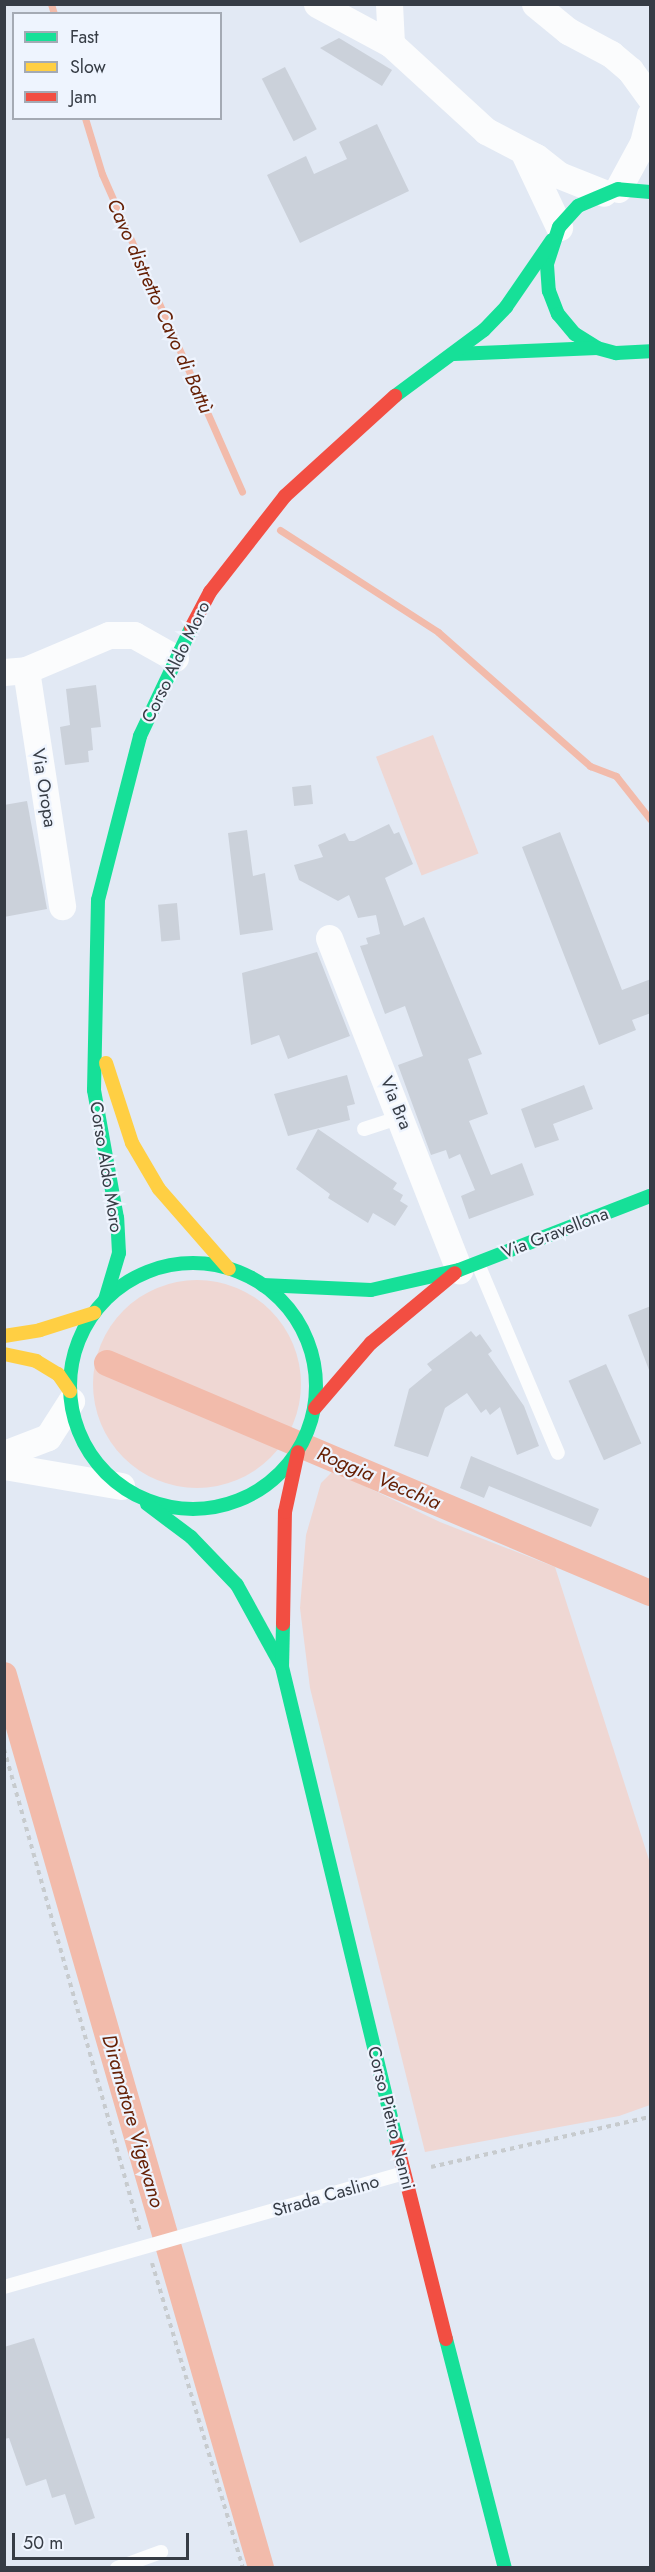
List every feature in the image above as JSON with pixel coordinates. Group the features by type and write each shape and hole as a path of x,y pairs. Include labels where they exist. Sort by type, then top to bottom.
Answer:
{"main road":[{"path":"611,191 651,192"},
{"name":"Corso Aldo Moro","path":"105,1300 118,1253 117,1218 94,1090 96,1033 93,972 100,890 140,736 175,658 210,592 285,496 385,403 454,354 506,307 578,206 611,191"},
{"path":"556,234 547,265 552,298 558,314 575,334 597,348"},
{"path":"454,354 597,348 646,357"},
{"name":"Corso Aldo Moro","path":"96,1033 132,1143 159,1189 229,1269"},
{"name":"Via Gravellona","path":"263,1285 371,1290 468,1267 651,1196"},
{"path":"70,1396 72,1363 80,1337 94,1313 105,1300 132,1279 163,1267 196,1263 229,1269 263,1285 284,1303 301,1326 315,1371 315,1408 308,1431 298,1451 278,1476 254,1494 225,1505 195,1509 165,1506 128,1491"},
{"name":"Via Gravellona","path":"315,1408 372,1343 468,1267"},
{"path":"4,1336 40,1330 94,1313"},
{"path":"4,1354 36,1361 58,1374 70,1396"},
{"name":"Corso Pietro Nenni","path":"70,1396 87,1449 128,1491 191,1537 237,1586 282,1667"},
{"name":"Corso Pietro Nenni","path":"298,1451 285,1512 282,1667 404,2173 505,2568"}],"street":[{"path":"317,4 391,44 486,131 521,149 559,176 611,191 643,143 651,115"},
{"path":"389,4 391,44"},
{"path":"535,4 568,32 611,54 630,70 651,98"},
{"path":"521,149 534,169 556,234"},
{"name":"Via Oropa","path":"62,906 15,671 109,636 134,636 175,658"},
{"name":"Via Bra","path":"329,938 402,1117 468,1267"},
{"path":"4,1454 48,1437 70,1396"},
{"path":"4,1466 128,1491"}],"lane":[{"path":"364,1129 402,1117"},
{"path":"468,1267 558,1453"},
{"name":"Strada Caslino","path":"4,2288 404,2173"},
{"path":"117,2568 161,2552"}],"path":[{"path":"4,1749 146,2249 243,2568"},
{"name":"Strada Caslino","path":"404,2173 651,2117"}],"shaded area":[{"path":"433,735 479,854 422,875 376,757"},
{"path":"187,1280 207,1280 227,1284 246,1292 271,1310 284,1326 293,1344 301,1374 297,1414 293,1424 284,1442 271,1458 255,1471 227,1484 207,1488 187,1488 167,1484 148,1476 131,1465 116,1450 97,1414 93,1394 93,1374 97,1354 105,1335 116,1318 131,1303 167,1284"},
{"path":"333,1471 440,1522 555,1567 650,1863 650,2105 619,2116 425,2152 310,1688 300,1608 306,1535 321,1483"}],"building":[{"path":"339,38 392,70 382,86 320,48"},
{"path":"285,67 317,129 294,141 262,79"},
{"path":"377,124 409,191 300,243 267,175 306,156 314,174 347,159 339,142"},
{"path":"96,685 101,727 91,728 93,750 88,751 89,762 65,765 60,727 70,725 66,689"},
{"path":"311,785 313,804 294,806 292,787"},
{"path":"27,801 47,909 4,917 4,805"},
{"path":"389,824 394,834 399,832 413,864 385,878 404,926 424,917 482,1054 468,1059 488,1114 469,1121 491,1175 522,1163 534,1195 469,1219 461,1196 475,1190 460,1154 449,1159 446,1150 431,1155 398,1065 423,1056 405,1006 385,1014 360,946 368,944 366,938 380,934 376,915 358,918 349,895 338,901 299,880 294,865 323,857 318,845 345,833 349,841 354,841"},
{"path":"247,830 253,876 265,873 273,930 240,935 228,833"},
{"path":"560,832 622,990 651,979 651,1013 632,1020 636,1030 599,1045 522,847"},
{"path":"177,903 180,940 161,942 158,905"},
{"path":"317,952 350,1036 288,1059 279,1035 251,1045 242,973"},
{"path":"347,1075 355,1104 347,1106 350,1120 288,1136 274,1094"},
{"path":"584,1085 593,1109 553,1124 559,1140 535,1148 521,1109"},
{"path":"318,1129 397,1183 393,1189 403,1195 400,1201 408,1206 395,1226 373,1213 368,1223 328,1198 330,1194 296,1169"},
{"path":"651,1306 651,1370 649,1370 628,1315"},
{"path":"471,1331 476,1337 480,1334 492,1351 488,1354 524,1406 539,1446 517,1455 500,1407 490,1415 486,1409 481,1413 467,1393 445,1408 428,1457 394,1446 409,1389 432,1370 427,1364"},
{"path":"606,1364 641,1443 604,1460 569,1381"},
{"path":"471,1456 599,1509 591,1527 489,1486 484,1498 460,1488"},
{"path":"34,2338 95,2518 75,2525 65,2494 52,2498 46,2479 26,2486 9,2438 4,2439 4,2347"}],"waterway":[{"name":"Cavo distretto Cavo di Battù","path":"51,4 53,12"},
{"name":"Cavo distretto Cavo di Battù","path":"86,120 102,174 242,491"},
{"name":"Cavo distretto Cavo di Battù","path":"280,530 438,632 590,766 616,776 650,819"},
{"name":"Roggia Vecchia","path":"107,1363 650,1593"},
{"name":"Diramatore Vigevano","path":"4,1675 261,2568"}],"traffic: fast":[{"path":"650,192 618,189 578,206 559,227 547,265 549,291 558,314 575,334 597,348 616,353 650,351"},
{"path":"395,396 484,330 506,307 552,240"},
{"path":"454,354 597,348"},
{"path":"105,1300 119,1253 117,1218 94,1090 98,900 140,736 191,628"},
{"path":"263,1285 371,1290 459,1270 650,1196"},
{"path":"193,1263 217,1266 240,1273 261,1284 280,1299 295,1318 306,1339 313,1362 316,1386 313,1410 306,1433 295,1454 280,1473 261,1488 240,1499 217,1506 193,1509 169,1506 146,1499 125,1488 106,1473 91,1454 80,1433 73,1410 70,1386 73,1362 80,1339 91,1318 106,1299 125,1284 146,1273 169,1266 193,1263"},
{"path":"147,1504 191,1537 237,1585 281,1665"},
{"path":"283,1624 282,1667 397,2144"},
{"path":"446,2339 505,2568"}],"traffic: slow":[{"path":"106,1063 132,1143 159,1189 229,1269"},
{"path":"4,1336 40,1330 94,1313"},
{"path":"4,1354 36,1361 58,1374 70,1391"}],"traffic: jam":[{"path":"191,628 210,592 285,496 395,396"},
{"path":"315,1408 371,1343 455,1273"},
{"path":"283,1624 285,1512 298,1452"},
{"path":"397,2144 446,2339"}]}
